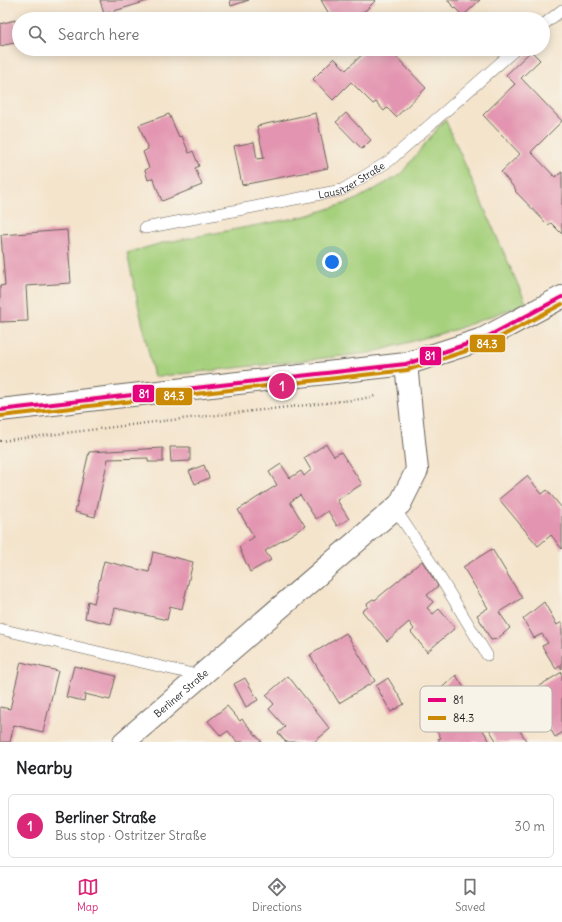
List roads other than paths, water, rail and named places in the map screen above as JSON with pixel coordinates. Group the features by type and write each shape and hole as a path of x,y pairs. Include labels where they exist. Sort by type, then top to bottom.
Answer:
{"street":[{"path":"0,410 406,364 483,339 562,297"},
{"name":"Berliner Straße","path":"124,742 400,504 417,470 406,364"}],"lane":[{"path":"550,19 562,10"},
{"name":"Lausitzer Straße","path":"145,228 342,190 389,161 508,56"},
{"path":"395,509 432,564 487,655"},
{"path":"0,629 201,676"}],"place":[{"name":"Berliner Straße","path":"282,386"}]}
